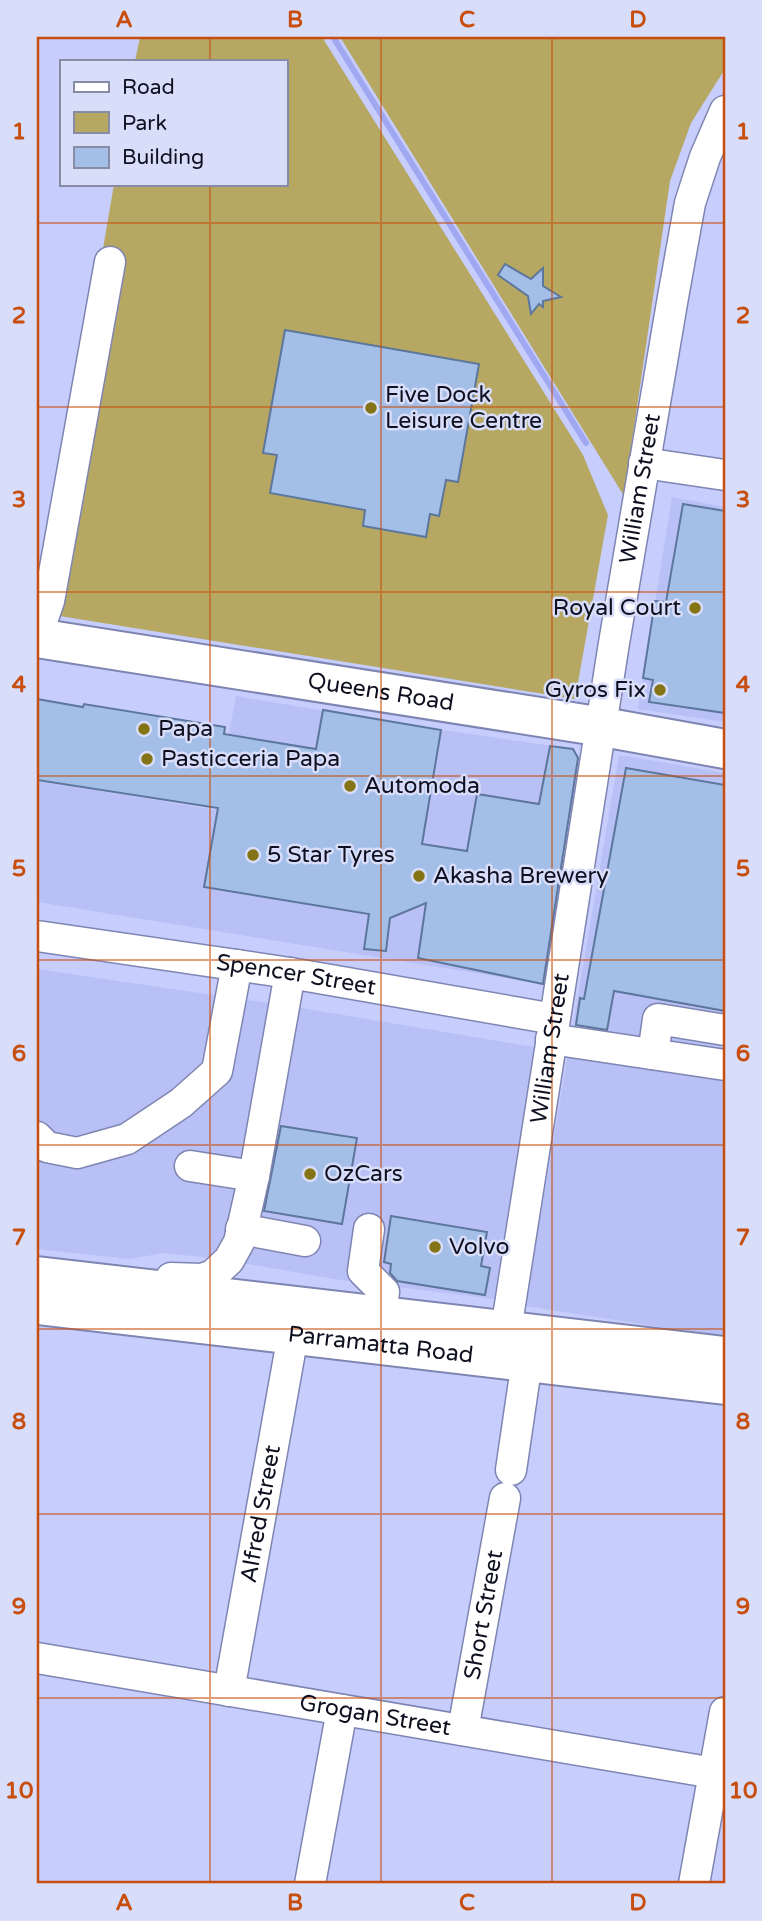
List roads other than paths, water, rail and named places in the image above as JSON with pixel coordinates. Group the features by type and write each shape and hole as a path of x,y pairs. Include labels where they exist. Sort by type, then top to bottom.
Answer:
{"main road":[{"name":"Queens Road","path":"37,637 603,727 725,749"},
{"name":"Parramatta Road","path":"37,1276 725,1356"},
{"name":"Parramatta Road","path":"37,1305 725,1385"}],"street":[{"name":"William Street","path":"506,1330 644,463 690,203 722,122"},
{"path":"37,637 48,601 110,262"},
{"path":"644,463 725,475"},
{"name":"Spencer Street","path":"37,936 290,973 553,1029 653,1054 725,1065"},
{"path":"37,1137 47,1147 77,1153 127,1139 181,1103 217,1071 237,965"},
{"path":"127,1288 174,1278 202,1279 213,1275 229,1260 239,1242 254,1177 290,973"},
{"path":"653,1054 658,1019 725,1030"},
{"path":"190,1166 254,1177"},
{"path":"241,1229 305,1241"},
{"path":"369,1229 363,1272 384,1292 381,1316"},
{"name":"Alfred Street","path":"229,1691 293,1335"},
{"name":"Short Street","path":"463,1730 508,1484 527,1361"},
{"name":"Grogan Street","path":"37,1658 714,1773"},
{"path":"310,1884 342,1710"},
{"path":"694,1884 724,1726"}],"waterway":[{"path":"333,37 586,443"}],"place":[{"name":"Five Dock Leisure Centre","path":"371,408"},
{"name":"Royal Court","path":"695,608"},
{"name":"Gyros Fix","path":"660,690"},
{"name":"Papa","path":"144,729"},
{"name":"Pasticceria Papa","path":"147,759"},
{"name":"Automoda","path":"350,786"},
{"name":"5 Star Tyres","path":"253,855"},
{"name":"Akasha Brewery","path":"419,876"},
{"name":"OzCars","path":"310,1174"},
{"name":"Volvo","path":"435,1247"}]}
